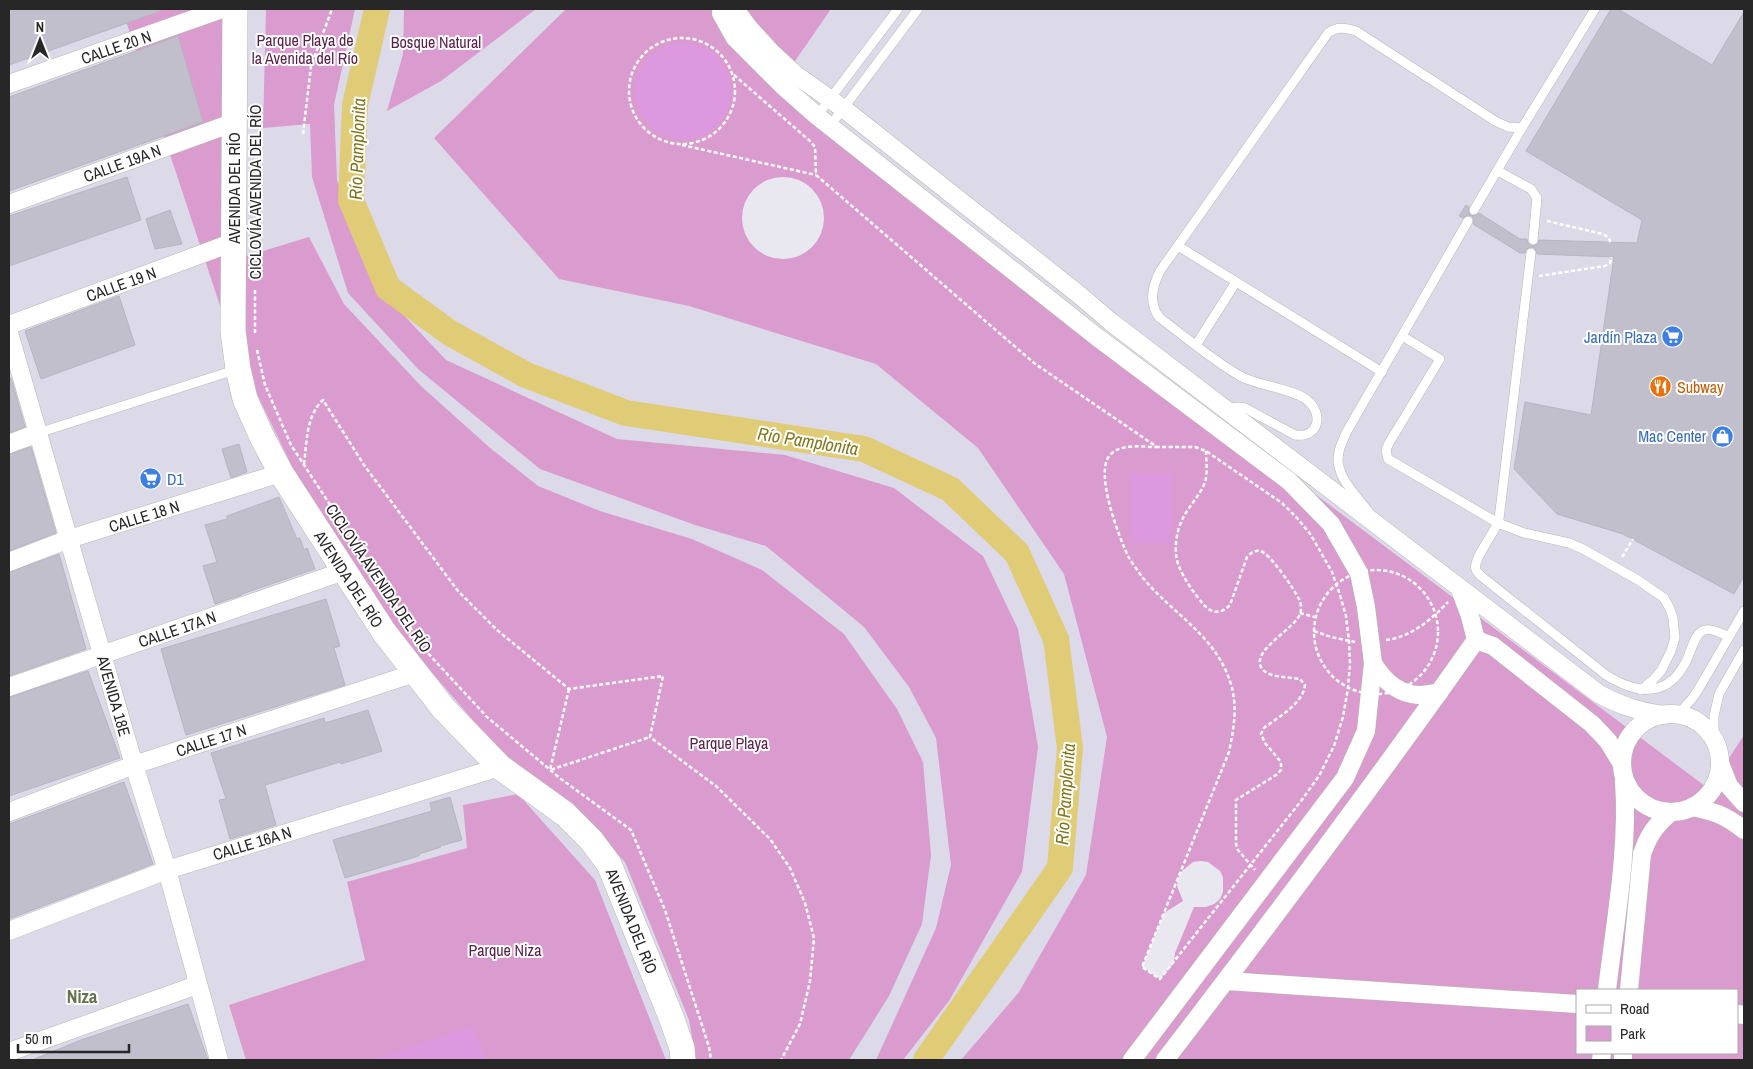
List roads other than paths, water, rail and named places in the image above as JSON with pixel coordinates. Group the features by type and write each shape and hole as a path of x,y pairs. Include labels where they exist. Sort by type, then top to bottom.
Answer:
{"main road":[{"name":"AVENIDA DEL RÍO","path":"235,9 232,330 245,399 281,473 384,632 415,673 444,708 500,767 565,814 592,840 609,864 671,1018 682,1048 683,1060"}],"street":[{"name":"CALLE 20 N","path":"9,84 222,9"},
{"path":"724,9 721,13 735,38 783,86 824,121 1097,337 1289,481 1331,524 1358,573 1366,607 1373,663 1366,731 1345,778 1132,1060"},
{"path":"736,9 749,28 796,75 837,104 1077,293 1110,322 1599,694 1633,710 1688,718 1698,723 1714,740 1728,786 1744,803"},
{"name":"CALLE 19A N","path":"9,204 235,122"},
{"name":"CALLE 19 N","path":"9,325 234,242"},
{"path":"1061,308 1073,303 1077,293"},
{"path":"1097,337 1095,332 1096,326 1105,320 1110,322"},
{"name":"AVENIDA 18E","path":"9,333 134,765 167,870 219,1060"},
{"path":"9,444 38,433"},
{"name":"CALLE 18 N","path":"9,562 69,539 281,473"},
{"name":"CALLE 17A N","path":"9,687 344,571"},
{"path":"1165,1060 1226,982 1476,640 1460,589"},
{"path":"1476,640 1493,646 1592,724 1608,741 1623,771 1628,788 1642,803 1661,811 1671,812 1692,807 1703,800 1712,789 1718,776 1720,763"},
{"path":"1373,663 1379,674 1399,690 1419,695 1439,692"},
{"name":"CALLE 17 N","path":"9,812 134,765 415,673"},
{"path":"1607,989 1625,838 1624,750 1629,738 1638,727 1650,719 1670,715"},
{"name":"CALLE 16A N","path":"9,931 167,870 500,767"},
{"path":"1692,807 1725,816 1744,830"},
{"path":"1629,989 1642,854 1656,826 1671,812"},
{"path":"1226,982 1576,1004"},
{"path":"9,1052 197,985"}],"lane":[{"path":"824,121 898,9"},
{"path":"824,121 918,9"},
{"path":"1474,210 1595,9"},
{"path":"1226,409 1240,406 1295,435 1310,432 1315,428 1317,421 1317,413 1314,406 1305,397 1244,377 1220,363 1160,318 1156,314 1152,298 1156,278 1325,36 1336,28 1356,31 1503,125 1522,128"},
{"path":"1498,171 1531,189 1535,194 1537,198 1533,240"},
{"path":"1378,524 1346,481 1338,465 1339,452 1346,433 1468,221"},
{"path":"1178,246 1382,372"},
{"path":"1531,253 1498,523 1477,561 1476,570 1480,576 1606,676 1620,684 1641,690 1653,690 1668,684 1684,667 1694,640 1700,633 1706,630 1715,631 1728,637"},
{"path":"1196,345 1236,282"},
{"path":"1402,336 1440,359 1389,443 1386,450 1388,459 1498,523 1524,533 1569,543 1616,567 1664,598 1673,618 1675,638 1661,671 1654,680 1641,690"},
{"path":"38,433 238,369"},
{"path":"1670,715 1695,695 1744,611"},
{"path":"1714,740 1714,716 1719,694 1744,650"}],"waterway":[{"name":"Río Pamplonita","path":"377,9 355,105 351,200 388,288 450,333 526,375 626,413 864,449 950,489 1017,553 1056,639 1070,748 1060,868 926,1060"}],"place":[{"name":"Jardín Plaza","path":"1673,337"},
{"name":"Subway","path":"1661,387"},
{"name":"Mac Center","path":"1722,436"},
{"name":"D1","path":"151,479"}],"district":[{"name":"Niza","path":"82,996"}],"park label":[{"name":"Bosque Natural","path":"436,42"},
{"name":"Parque Playa de la Avenida del Río","path":"305,49"},
{"name":"Parque Playa","path":"729,743"},
{"name":"Parque Niza","path":"505,950"}]}
